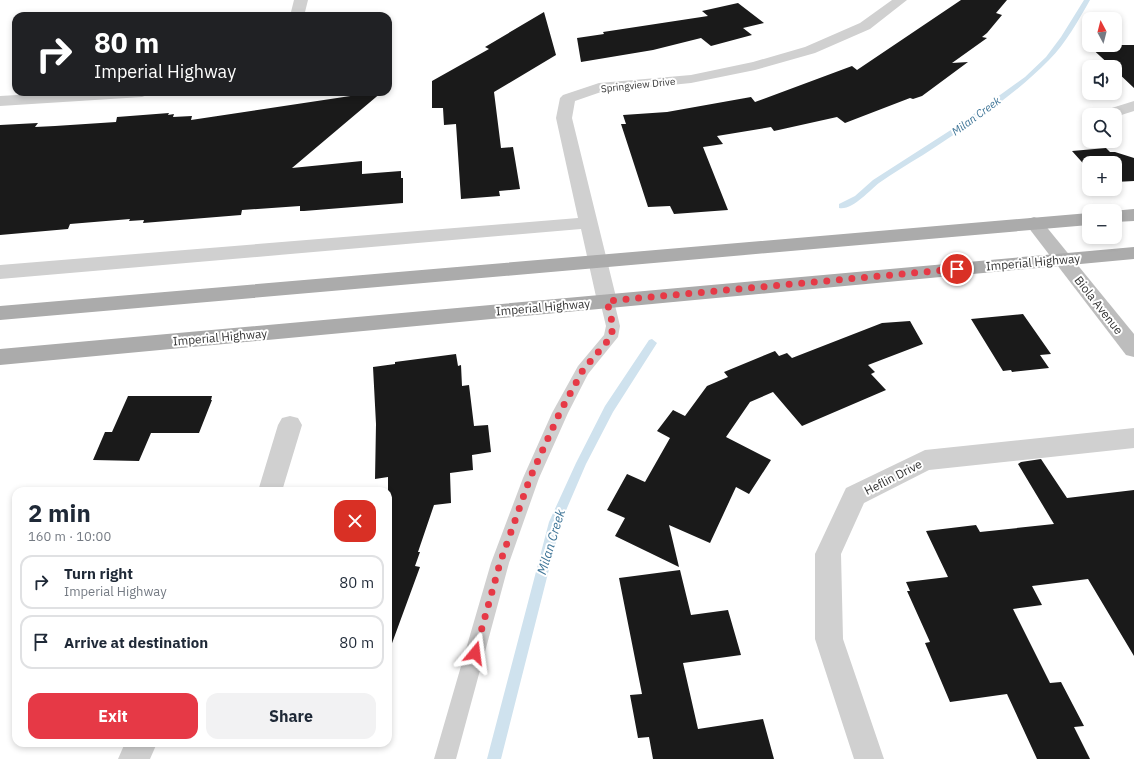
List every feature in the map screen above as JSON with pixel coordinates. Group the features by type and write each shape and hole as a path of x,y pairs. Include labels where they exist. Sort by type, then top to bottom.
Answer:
{"main road":[{"path":"1122,216 1134,215"},
{"path":"0,313 1082,220"},
{"name":"Imperial Highway","path":"0,357 1134,253"}],"street":[{"path":"298,12 301,0"},
{"name":"Springview Drive","path":"607,301 564,118 568,98 599,88 691,79 755,66 810,50 865,26 900,0"},
{"path":"0,101 79,96"},
{"path":"1122,110 1134,106"},
{"path":"0,272 588,223"},
{"name":"Biola Avenue","path":"1034,223 1134,349"},
{"path":"271,487 290,425"},
{"name":"Heflin Drive","path":"869,759 829,639 828,554 855,496 925,460 1134,438"},
{"path":"133,759 140,747"}],"lane":[{"path":"445,759 500,563 530,478 560,412 583,370 611,337 613,326 607,301"}],"building":[{"path":"961,0 1007,0 996,13 1002,15 982,37 987,38 952,63 968,62 922,96 913,99 910,98 845,123 837,117 774,131 771,127 717,136 723,144 703,147 728,210 674,214 670,206 648,207 621,124 626,124 623,115 667,112 751,97 755,102 852,66 857,70"},
{"path":"738,3 764,23 743,28 752,35 711,46 701,38 653,50 581,62 577,38 604,34 603,32 708,16 702,11"},
{"path":"544,12 556,55 494,92 501,148 513,147 520,189 499,191 500,196 461,199 456,124 444,125 443,108 432,108 432,81 489,49 485,47"},
{"path":"1122,45 1134,45 1134,88 1122,77 1122,60 1104,60 1096,52 1122,52"},
{"path":"350,96 377,96 292,168 362,161 362,174 401,171 401,178 403,178 403,203 304,211 300,211 300,206 242,210 241,215 143,223 144,220 129,221 130,219 70,224 68,229 0,235 0,125 38,123 35,127 116,122 117,117 169,113 168,115 174,114 173,117 192,116 191,120"},
{"path":"1106,148 1110,152 1115,152 1134,158 1134,181 1122,182 1122,156 1082,156 1082,162 1072,151"},
{"path":"1023,314 1051,354 1040,355 1049,368 1012,372 1011,370 1003,371 971,319"},
{"path":"910,321 923,344 868,365 875,372 871,374 886,390 802,426 773,392 750,402 726,437 771,460 749,494 736,487 710,543 669,525 679,567 615,536 625,518 607,510 627,474 645,482 670,438 657,431 673,410 685,416 707,386 728,377 724,372 775,351 779,356 787,353 792,358 882,323"},
{"path":"456,354 458,366 461,365 462,386 469,385 474,426 488,425 491,452 472,455 473,470 450,473 451,503 434,505 418,552 420,552 415,566 420,567 392,643 392,487 388,487 388,477 375,479 376,424 373,367 395,364 395,362"},
{"path":"128,396 212,396 212,400 199,433 151,433 139,461 93,460 105,432 112,432"},
{"path":"1041,459 1067,498 1134,490 1134,656 1088,579 1032,586 1042,605 1013,609 1050,683 1061,682 1084,726 1074,727 1090,759 1037,759 1007,694 950,702 925,643 930,642 907,591 910,591 906,582 948,577 926,531 976,525 980,532 1054,524 1018,464 1021,462"},
{"path":"680,570 691,615 728,610 741,655 683,663 698,729 763,719 774,759 653,759 649,737 638,738 630,695 642,694 619,578"}],"waterway":[{"name":"Milan Creek","path":"842,206 858,198 876,182 960,128 1027,78 1048,58 1064,38 1087,0"},
{"name":"Milan Creek","path":"494,759 555,522 581,463 609,409 652,343"}],"route":[{"path":"475,653 500,563 530,478 560,412 583,370 611,337 613,326 607,301 957,269"}]}
